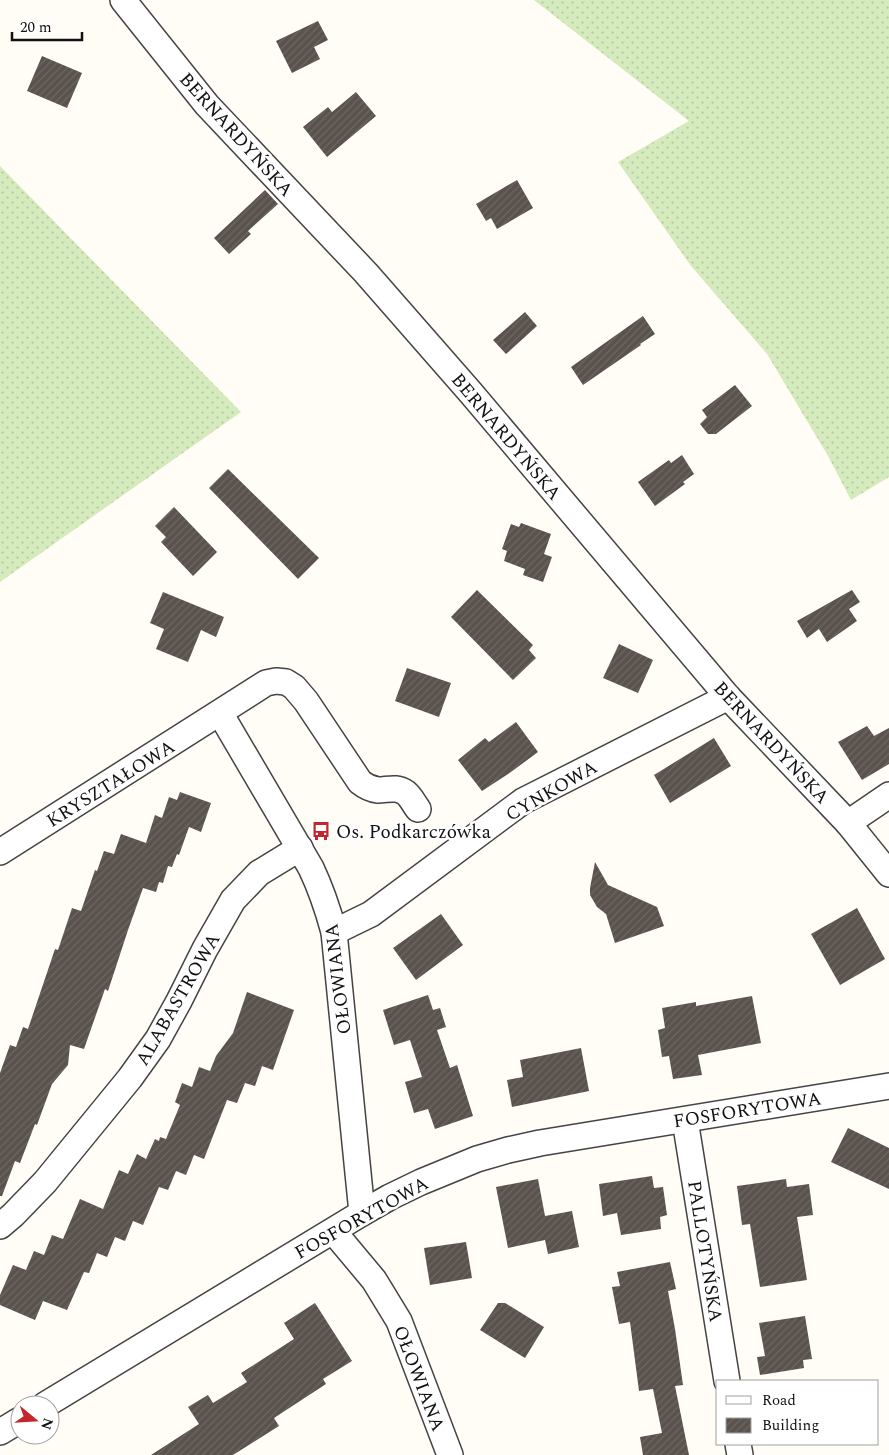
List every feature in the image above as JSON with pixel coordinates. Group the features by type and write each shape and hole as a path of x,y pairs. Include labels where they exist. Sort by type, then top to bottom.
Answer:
{"street":[{"name":"BERNARDYŃSKA","path":"123,0 207,105 366,273 471,393 728,697 848,823 889,874"},
{"name":"KRYSZTAŁOWA","path":"0,852 266,683 276,681 286,682 294,687 306,701 360,782 367,788 378,790 400,789 408,794 418,809"},
{"name":"CYNKOWA","path":"334,932 371,914 531,796 728,697"},
{"name":"OŁOWIANA","path":"220,713 300,848 322,891 334,932 362,1213"},
{"path":"848,823 889,795"},
{"name":"ALABASTROWA","path":"0,1226 45,1182 130,1078 158,1039 233,900 259,873 300,848"},
{"name":"FOSFORYTOWA","path":"60,1395 362,1213 421,1182 477,1160 508,1150 540,1143 889,1086"},
{"name":"PALLOTYŃSKA","path":"685,1120 728,1380"},
{"name":"OŁOWIANA","path":"333,1231 374,1280 399,1321 450,1455"}],"green space":[{"path":"534,0 889,0 889,477 851,500 828,456 767,354 691,266 618,162 689,121"},
{"path":"0,166 241,412 0,582"}],"building":[{"path":"318,21 328,40 314,47 320,59 292,73 276,41"},
{"path":"42,56 82,73 67,108 27,91"},
{"path":"356,92 376,116 327,157 303,127 328,107 332,112"},
{"path":"517,180 533,208 497,229 491,218 486,221 476,204"},
{"path":"265,190 278,204 248,231 251,234 229,254 214,238"},
{"path":"525,312 537,326 506,354 493,340"},
{"path":"643,316 655,334 583,385 571,367"},
{"path":"735,385 752,406 716,434 708,434 700,424 707,417 702,410"},
{"path":"682,455 694,474 683,482 685,484 655,506 638,482 669,460 671,463"},
{"path":"228,469 319,558 298,579 209,488"},
{"path":"174,507 217,552 193,576 161,542 166,537 155,526"},
{"path":"521,523 551,534 544,554 552,557 543,582 523,575 525,569 504,561 507,551 502,549 511,524 519,527"},
{"path":"477,590 533,645 529,650 536,658 513,680 451,617"},
{"path":"852,590 860,602 849,609 857,621 827,642 819,629 807,638 797,621"},
{"path":"163,592 224,617 216,637 201,630 188,662 156,649 164,629 150,623"},
{"path":"619,644 653,660 638,693 603,678"},
{"path":"407,668 451,683 439,717 395,701"},
{"path":"516,722 538,752 482,791 458,760 485,738 489,742"},
{"path":"867,726 874,736 889,728 889,764 862,780 838,742"},
{"path":"714,738 731,766 670,803 654,775"},
{"path":"180,792 211,803 201,832 189,827 179,855 177,854 172,867 168,866 163,883 159,882 156,892 143,888 108,991 105,989 84,1049 70,1045 68,1065 52,1084 20,1163 15,1161 2,1196 0,1196 0,1073 10,1045 16,1047 23,1027 28,1029 55,949 58,950 72,908 81,911 95,870 97,871 104,851 114,854 121,834 146,843 155,815 162,818 169,797 177,800"},
{"path":"595,862 608,885 657,907 664,926 615,943 606,914 597,907 590,895"},
{"path":"857,908 885,959 840,985 811,934"},
{"path":"441,914 463,945 416,980 393,948"},
{"path":"247,992 294,1010 273,1070 262,1066 255,1086 245,1083 237,1103 227,1100 204,1159 194,1155 186,1175 176,1171 168,1190 159,1187 143,1225 133,1221 125,1241 115,1237 107,1257 97,1253 89,1273 84,1272 67,1310 43,1301 35,1320 0,1305 0,1295 13,1265 26,1270 34,1251 44,1255 52,1235 63,1239 80,1199 103,1209 119,1170 128,1174 137,1154 146,1159 155,1139 159,1141 160,1137 166,1139 180,1105 175,1102 182,1083 192,1087 199,1067 210,1071 216,1056 233,1033"},
{"path":"428,995 433,1010 440,1008 446,1027 437,1030 450,1068 457,1065 473,1116 435,1129 428,1109 414,1113 405,1082 422,1077 410,1040 394,1045 383,1010"},
{"path":"752,996 761,1043 698,1055 702,1075 673,1079 669,1056 662,1057 658,1030 665,1028 662,1008 696,1002 696,1006"},
{"path":"581,1048 589,1091 512,1107 507,1080 523,1077 520,1060"},
{"path":"848,1128 889,1148 889,1189 831,1162"},
{"path":"652,1176 654,1188 663,1187 667,1215 660,1217 661,1229 621,1235 617,1213 603,1216 599,1184"},
{"path":"538,1179 545,1216 572,1211 579,1247 548,1254 545,1240 508,1248 496,1187"},
{"path":"786,1179 787,1187 809,1184 813,1215 797,1217 807,1280 760,1287 750,1224 742,1225 737,1186"},
{"path":"466,1242 472,1278 430,1285 424,1248"},
{"path":"670,1262 676,1289 668,1291 683,1385 675,1386 689,1455 643,1455 640,1437 662,1433 653,1389 639,1391 630,1322 619,1324 612,1287 620,1286 617,1272"},
{"path":"315,1303 352,1361 323,1379 326,1384 274,1418 279,1426 233,1455 151,1455 199,1424 188,1407 208,1395 213,1403 247,1382 241,1373 294,1339 284,1323"},
{"path":"498,1303 505,1303 544,1327 525,1358 480,1330"},
{"path":"805,1316 812,1359 803,1360 804,1368 760,1375 757,1357 765,1356 759,1323"}],"place":[{"name":"Os. Podkarczówka","path":"321,831"}]}
